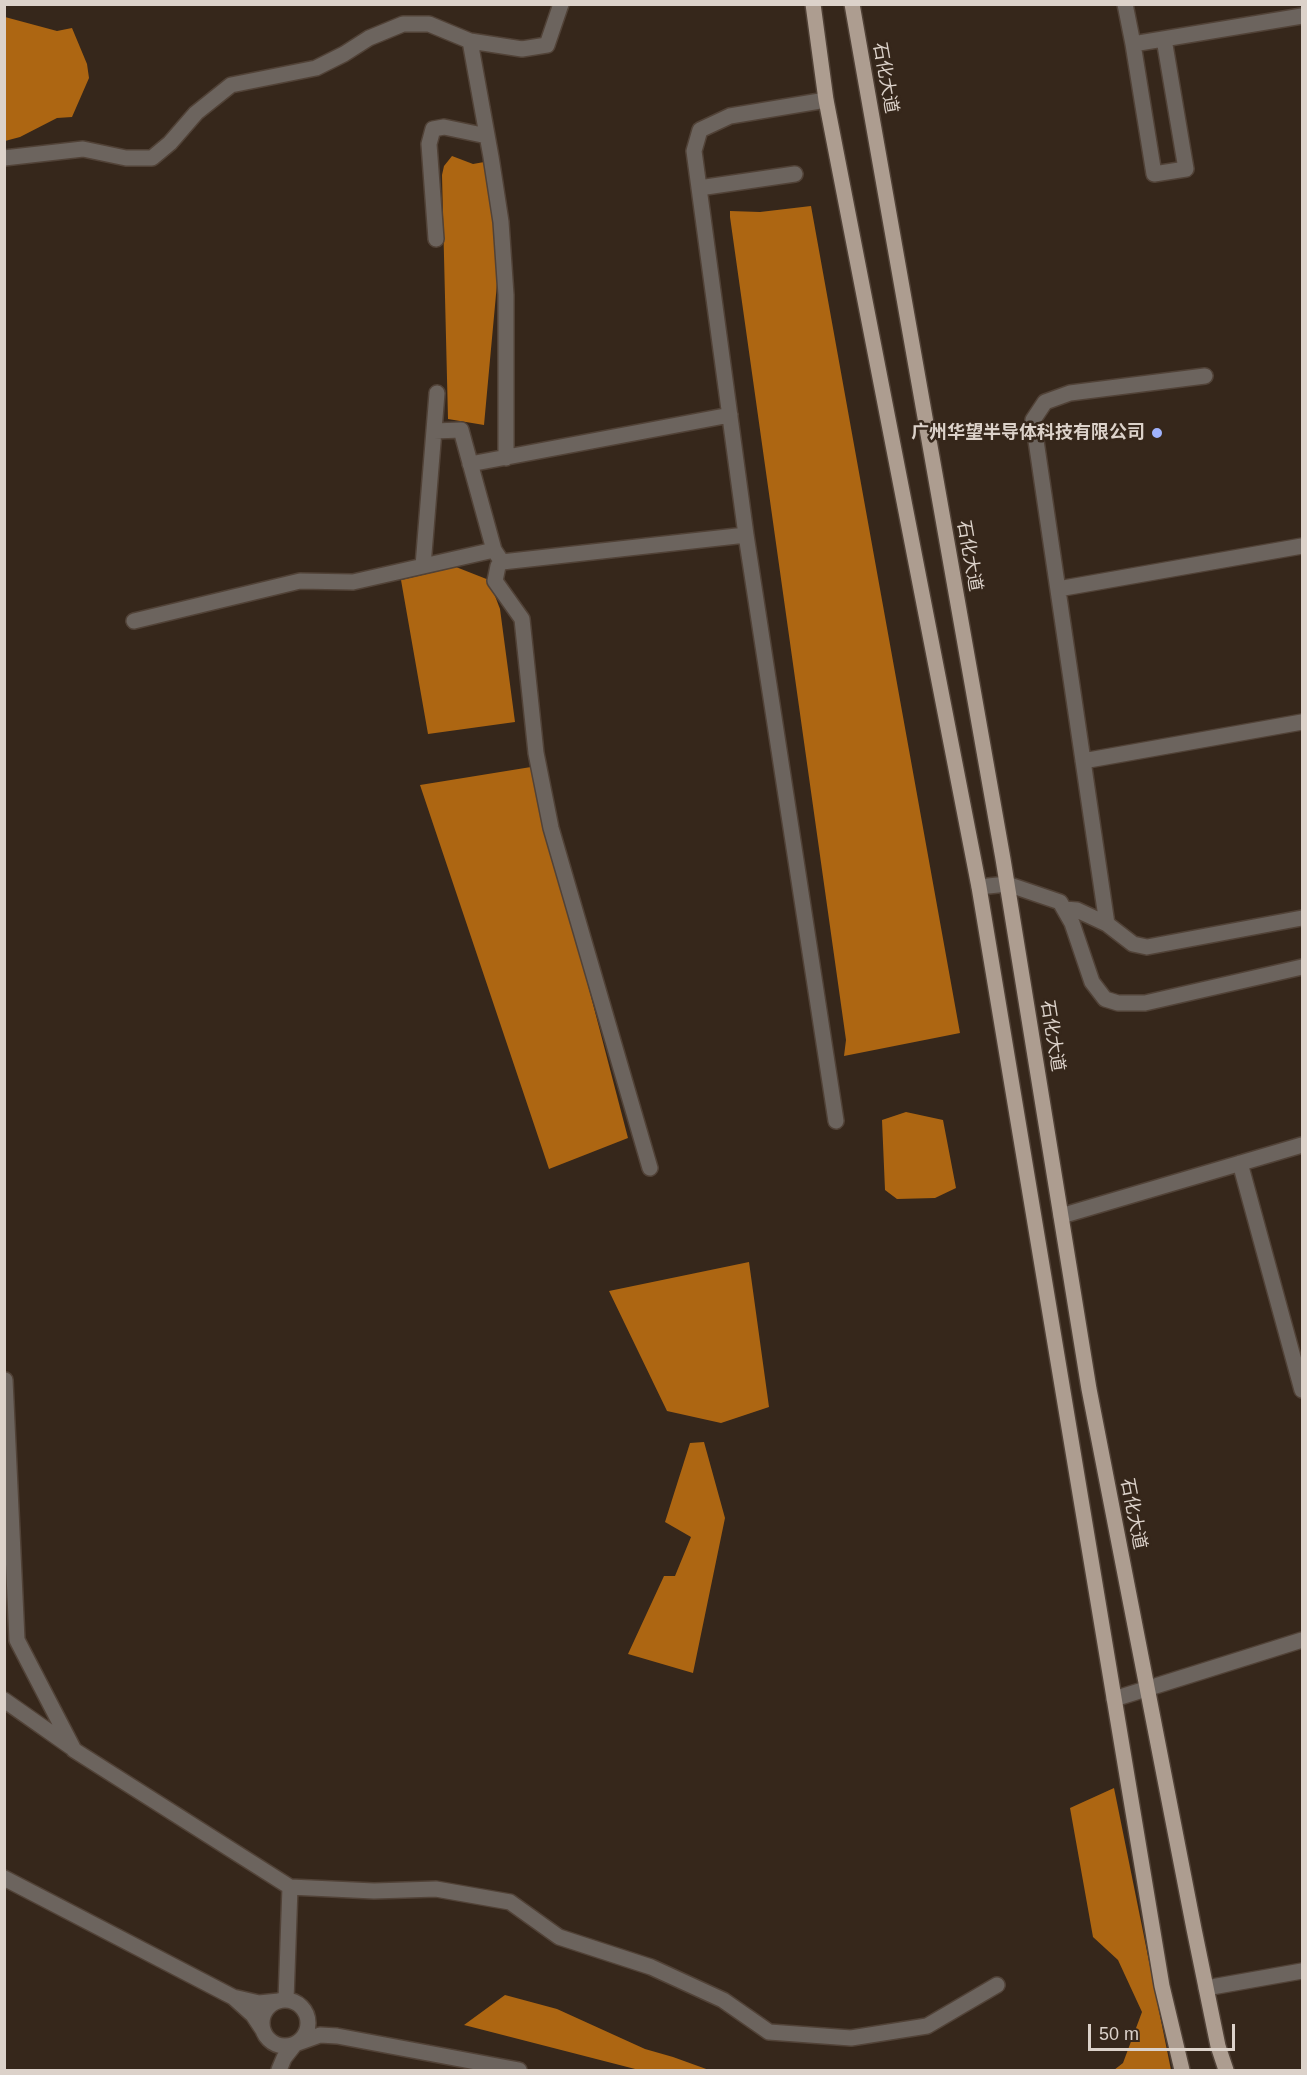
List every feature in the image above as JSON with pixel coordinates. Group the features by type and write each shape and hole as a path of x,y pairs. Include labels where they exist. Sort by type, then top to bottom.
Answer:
{"main road":[{"path":"813,4 826,100 979,887 1162,1986 1182,2070"},
{"name":"石化大道","path":"852,4 1007,884 1089,1389 1206,1988 1218,2046 1226,2070"}],"street":[{"path":"4,158 83,149 126,158 152,158 171,143 196,113 231,85 316,68 369,38 403,24 429,24 470,41 522,49 547,45 561,4"},
{"path":"1125,4 1154,174 1186,169 1164,39"},
{"path":"1133,44 1302,16"},
{"path":"470,41 501,222 506,295 506,458"},
{"path":"826,100 730,116 700,130 694,151 746,535 836,1121"},
{"path":"436,239 429,144 433,129 444,127 488,136"},
{"path":"699,188 795,174"},
{"path":"1107,924 1033,420 1046,402 1070,393 1205,376"},
{"path":"423,566 437,393"},
{"path":"470,464 730,415"},
{"path":"434,431 461,430 498,556 495,581 522,619 536,753 551,828 650,1168"},
{"path":"134,621 300,581 353,582 423,566 498,556 746,535"},
{"path":"1058,589 1302,546"},
{"path":"1083,761 1302,722"},
{"path":"979,887 1007,884 1060,902 1072,923 1092,982 1105,999 1118,1003 1145,1003 1302,967"},
{"path":"1064,909 1077,910 1107,924 1133,944 1147,946 1302,918"},
{"path":"1061,1216 1302,1145"},
{"path":"1240,1163 1302,1390"},
{"path":"5,1380 7,1471 17,1640 74,1750"},
{"path":"1114,1699 1302,1640"},
{"path":"4,1700 74,1750 290,1887 374,1891 436,1889 510,1902 560,1937 651,1967 723,2000 769,2032 851,2038 927,2026 997,1985"},
{"path":"4,1878 233,1997 259,2003 293,2001 320,2026 337,2036"},
{"path":"283,2000 290,1887"},
{"path":"1206,1988 1302,1971"},
{"path":"233,1997 252,2015 265,2033 277,2058 279,2070"},
{"path":"283,2000 267,2009 264,2016 265,2033 279,2045 295,2044 320,2035 337,2036 519,2070"},
{"path":"279,2070 284,2058 306,2033 308,2018 305,2010"}],"shaded area":[{"path":"5,17 57,31 72,28 87,64 89,78 72,117 57,118 20,137 5,141"},
{"path":"452,156 473,164 490,161 499,262 484,425 448,419 442,175 444,166"},
{"path":"811,206 960,1033 844,1056 846,1040 730,217 730,211 760,212"},
{"path":"456,567 489,580 500,609 515,722 428,734 401,580"},
{"path":"531,767 628,1138 549,1169 420,785"},
{"path":"906,1112 943,1120 956,1188 935,1198 897,1199 885,1190 882,1120"},
{"path":"749,1262 769,1407 721,1423 667,1411 609,1291"},
{"path":"704,1442 725,1518 693,1673 628,1654 664,1576 675,1576 691,1537 665,1522 690,1443"},
{"path":"1114,1788 1171,2070 1114,2070 1123,2063 1142,2012 1118,1960 1093,1937 1070,1808"},
{"path":"505,1995 557,2009 645,2049 709,2070 639,2070 464,2025"}],"place":[{"name":"广州华望半导体科技有限公司","path":"1157,433"}]}
